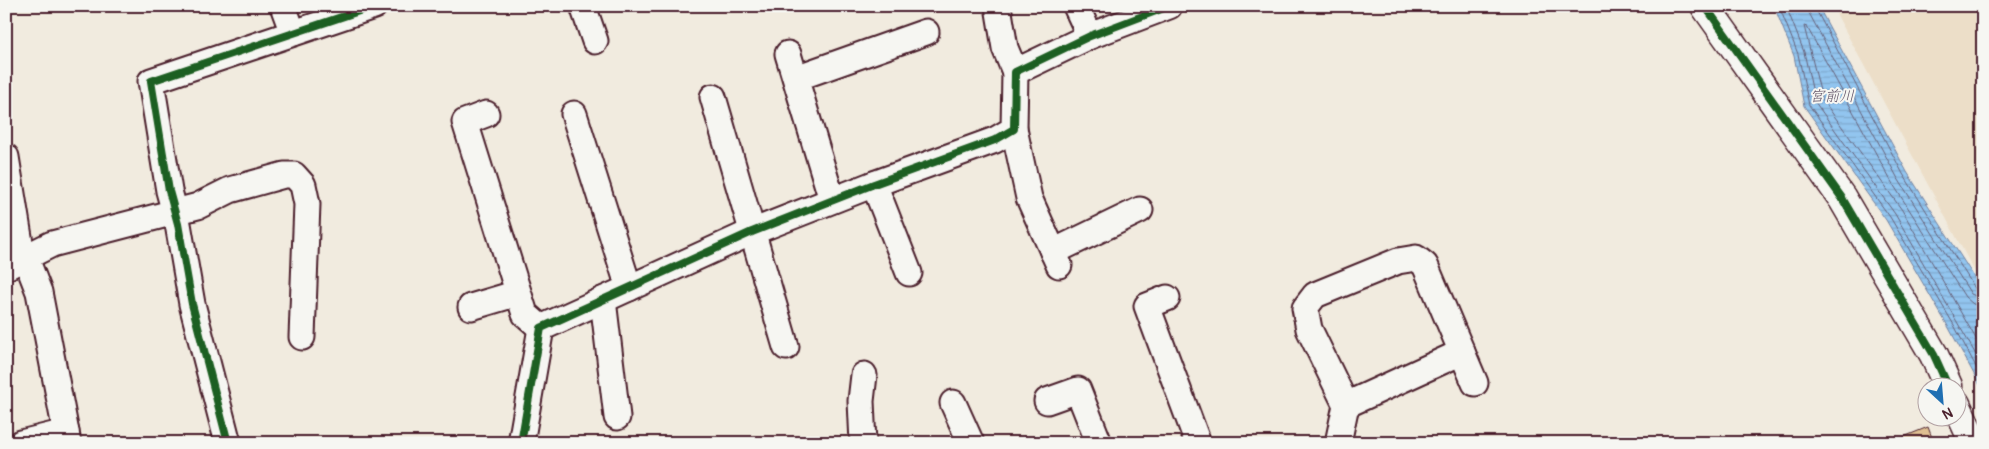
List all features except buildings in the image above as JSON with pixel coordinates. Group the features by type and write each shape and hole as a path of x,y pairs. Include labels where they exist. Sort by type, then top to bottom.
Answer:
{"street":[{"path":"283,6 293,33"},
{"path":"228,443 192,304 151,81 374,6"},
{"path":"583,6 595,41"},
{"path":"998,6 1005,48 1015,72 1014,128 1029,198 1056,259 1140,210"},
{"path":"1076,6 1090,36"},
{"path":"1015,72 1090,36 1169,6"},
{"path":"1704,6 1842,198 1934,355 1943,376"},
{"path":"796,78 926,32"},
{"path":"788,54 832,200"},
{"path":"713,97 786,348"},
{"path":"486,114 465,122 525,314 541,328"},
{"path":"574,114 630,288"},
{"path":"541,328 752,232 874,184 995,140 1014,128"},
{"path":"6,157 20,242 16,262 39,292 67,437 21,443"},
{"path":"16,262 52,244 82,234 198,206 230,190 284,175 294,176 303,185 306,204 302,337"},
{"path":"874,184 909,273"},
{"path":"1338,443 1346,405 1309,329 1305,308 1315,295 1398,261 1416,258 1425,265 1475,383"},
{"path":"472,307 518,292"},
{"path":"1168,298 1146,306 1198,443"},
{"path":"603,300 617,417"},
{"path":"521,443 541,328"},
{"path":"1346,405 1462,352"},
{"path":"863,443 861,401 864,375"},
{"path":"1047,401 1078,390 1099,443"},
{"path":"953,403 970,443"},
{"path":"1966,426 1974,443"}],"shaded area":[{"path":"1832,6 1983,6 1983,287"}],"water":[{"name":"宮前川","path":"1774,6 1818,6 1907,172 1983,291 1983,391 1949,328 1886,220 1804,106 1794,56"}],"cycle path":[{"path":"228,443 192,304 178,224 169,191 151,81 374,6"},
{"path":"521,443 541,328 752,232 874,184 995,140 1014,129 1015,72 1090,36 1169,6"},
{"path":"1705,6 1842,198 1934,355 1943,376"}]}
